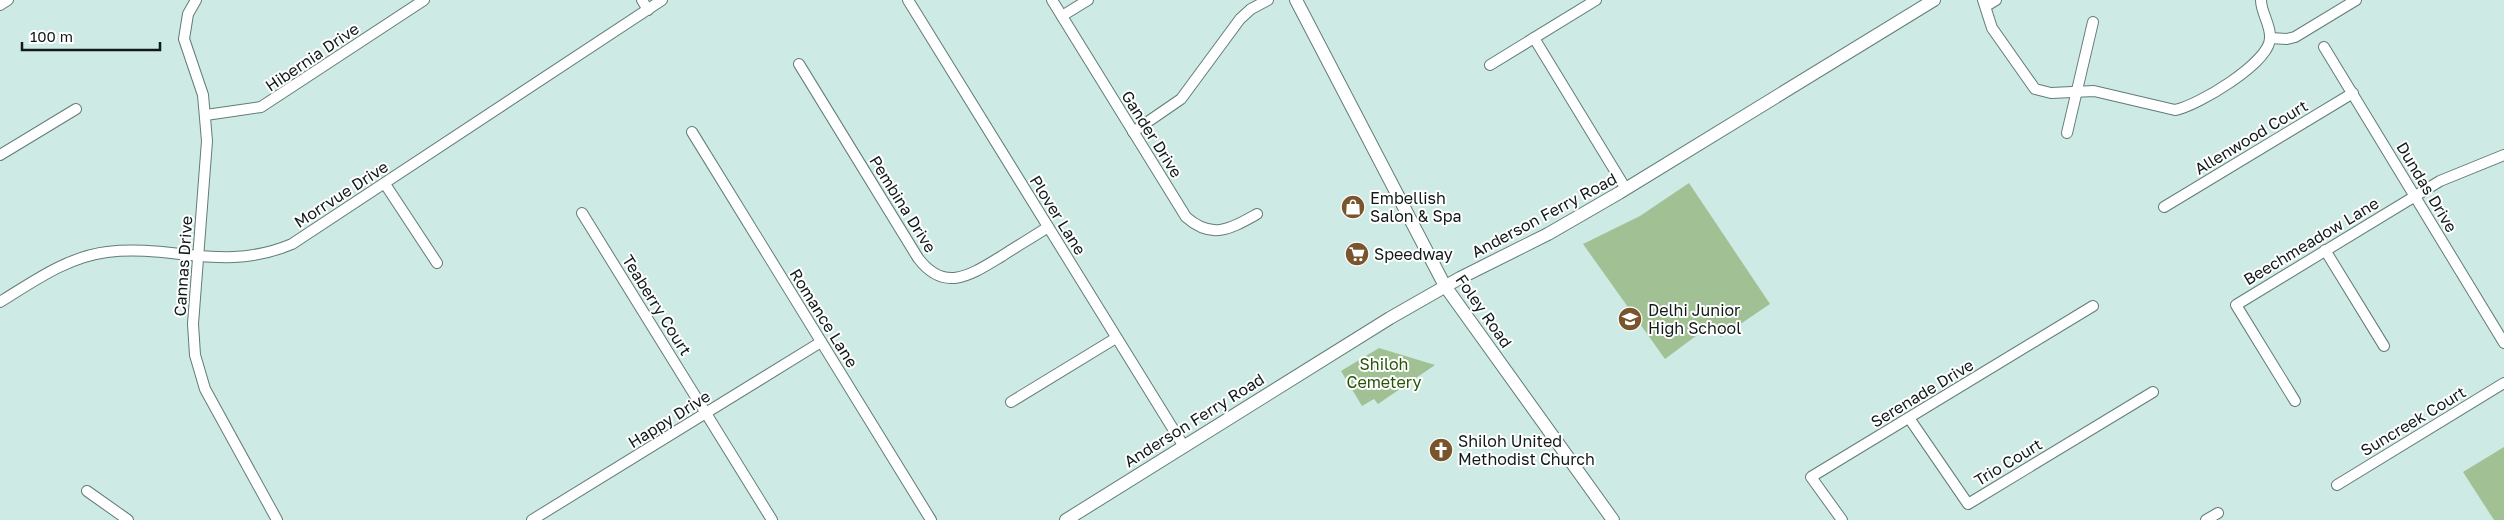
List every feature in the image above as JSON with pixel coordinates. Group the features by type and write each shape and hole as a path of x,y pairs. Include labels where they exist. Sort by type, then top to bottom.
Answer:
{"street":[{"path":"0,5 8,0"},
{"name":"Cannas Drive","path":"196,0 188,14 184,39 203,95 207,141 193,338 199,372 218,412 277,520"},
{"name":"Hibernia Drive","path":"206,115 261,108 424,0"},
{"path":"642,0 648,10"},
{"name":"Morrvue Drive","path":"0,302 57,267 90,255 124,251 244,258 278,250 307,235 662,0"},
{"name":"Plover Lane","path":"908,0 1183,445"},
{"name":"Gander Drive","path":"1052,0 1182,211 1192,223 1207,230 1225,230 1257,214"},
{"path":"1062,16 1088,0"},
{"path":"1133,132 1181,99 1240,19 1268,0"},
{"name":"Foley Road","path":"1296,0 1445,286 1613,520"},
{"path":"1490,65 1596,0"},
{"name":"Anderson Ferry Road","path":"1066,520 1346,344 1445,286 1548,234 1934,0"},
{"path":"1996,0 1984,3 1992,28 2036,89 2051,93 2077,90 2094,91 2158,108 2175,110 2183,109 2247,71 2266,52 2270,38 2261,0"},
{"path":"2270,38 2287,39 2295,37 2356,0"},
{"path":"2067,133 2093,22"},
{"path":"1534,38 1626,188"},
{"name":"Dundas Drive","path":"2324,47 2504,343"},
{"name":"Pembina Drive","path":"799,64 918,258 930,271 955,278 972,274 1048,227"},
{"name":"Allenwood Court","path":"2164,207 2353,93"},
{"path":"0,155 76,109"},
{"name":"Romance Lane","path":"692,132 931,520"},
{"name":"Beechmeadow Lane","path":"2295,401 2236,305 2440,181 2504,155"},
{"path":"384,184 437,263"},
{"name":"Teaberry Court","path":"582,213 772,520"},
{"path":"2325,250 2384,346"},
{"name":"Serenade Drive","path":"1842,520 1811,478 2093,306"},
{"path":"1011,402 1116,338"},
{"name":"Happy Drive","path":"532,520 821,342"},
{"name":"Suncreek Court","path":"2337,485 2504,383"},
{"name":"Trio Court","path":"1909,418 1968,504 2153,392"},
{"path":"87,491 128,520"},
{"path":"2206,520 2218,512"}],"green space":[{"path":"1689,183 1770,304 1721,337 1712,324 1665,359 1583,244 1640,216"},
{"name":"Shiloh Cemetery","path":"1379,348 1435,365 1378,404 1374,399 1362,406 1341,371"},
{"path":"2504,447 2504,520 2494,520 2463,472"}],"place":[{"name":"Embellish Salon & Spa","path":"1353,207"},
{"name":"Speedway","path":"1357,254"},
{"name":"Delhi Junior High School","path":"1630,319"},
{"name":"Shiloh United Methodist Church","path":"1441,450"}]}
